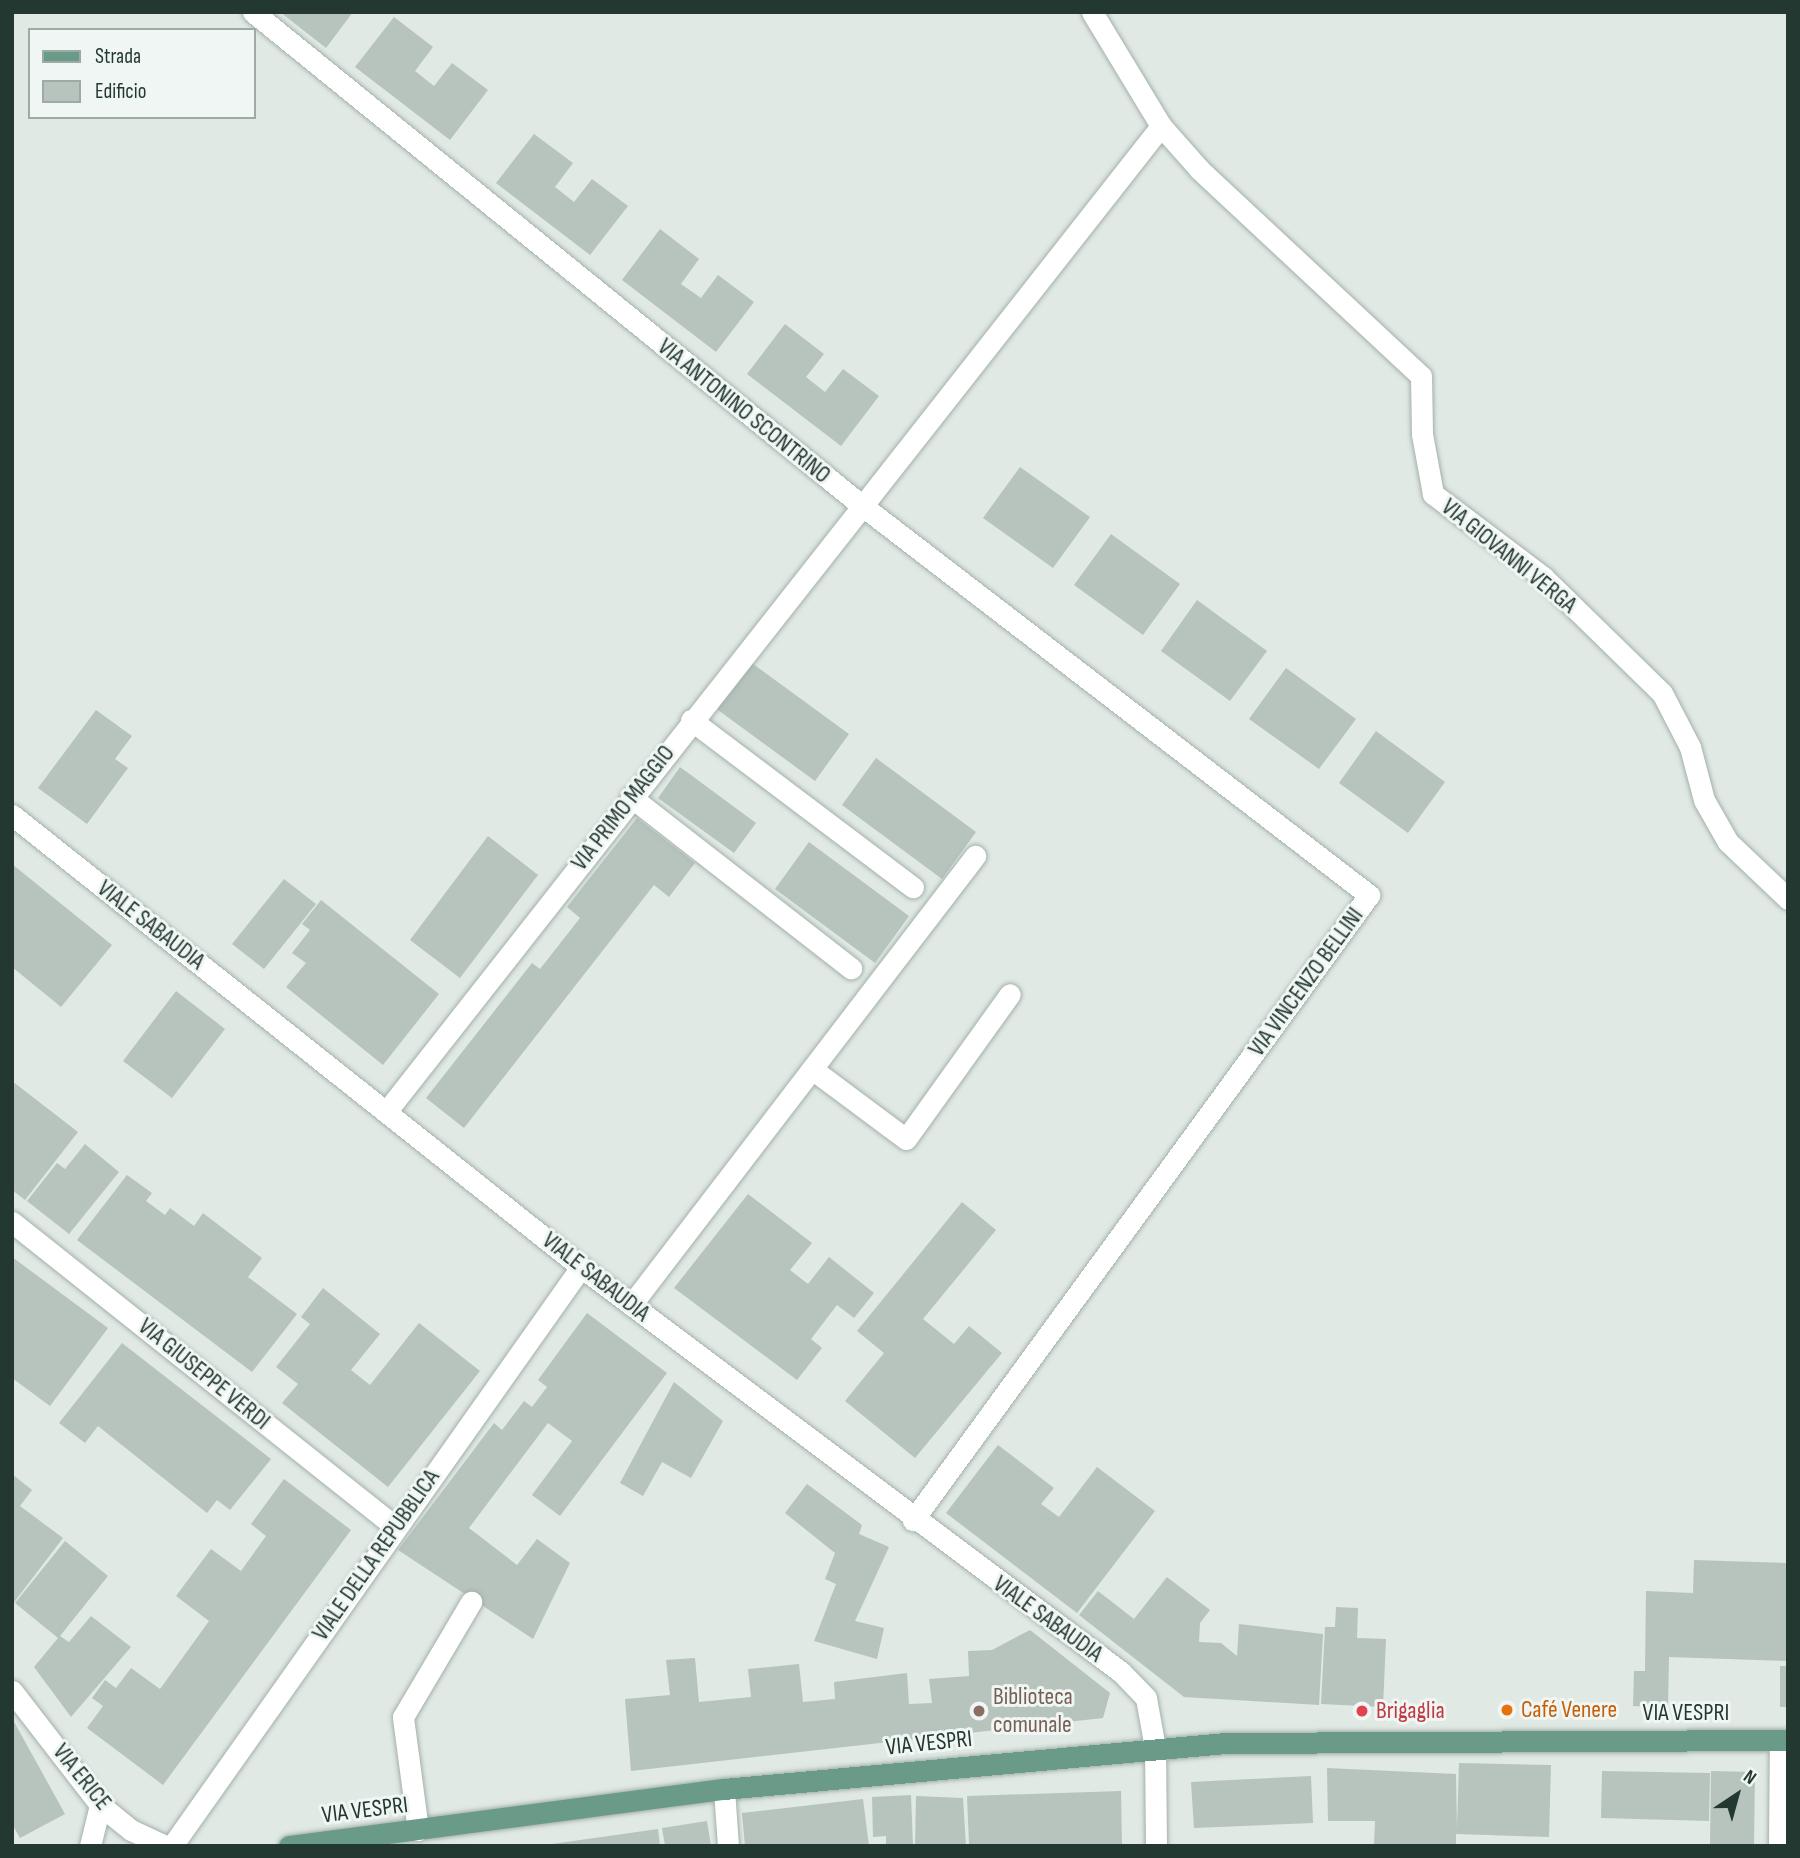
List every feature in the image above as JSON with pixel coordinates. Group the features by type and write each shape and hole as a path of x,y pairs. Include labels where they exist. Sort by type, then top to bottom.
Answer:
{"main road":[{"name":"VIA VESPRI","path":"289,1846 724,1789 1155,1748 1784,1740"}],"street":[{"name":"VIA ANTONINO SCONTRINO","path":"253,12 860,504"},
{"name":"VIA GIOVANNI VERGA","path":"1092,12 1161,126 1421,376 1422,434 1433,494 1543,577 1662,694 1690,747 1704,800 1728,842 1788,899"},
{"path":"860,504 1161,126"},
{"name":"VIA PRIMO MAGGIO","path":"386,1112 860,504"},
{"name":"VIA VINCENZO BELLINI","path":"860,504 1369,895 913,1520"},
{"path":"691,720 913,887"},
{"path":"631,797 850,968"},
{"name":"VIALE SABAUDIA","path":"12,815 581,1267 913,1520 1121,1672 1146,1698 1155,1748 1156,1846"},
{"path":"631,1305 975,856"},
{"path":"812,1069 906,1139 1010,994"},
{"name":"VIA GIUSEPPE VERDI","path":"12,1222 396,1527"},
{"name":"VIALE DELLA REPUBBLICA","path":"172,1846 581,1267"},
{"path":"418,1830 403,1717 471,1602"},
{"name":"VIA ERICE","path":"12,1690 100,1805 131,1830 165,1846"},
{"path":"1779,1846 1784,1740"},
{"path":"724,1789 727,1846"},
{"path":"90,1846 100,1805"}],"building":[{"path":"280,12 353,12 326,48"},
{"path":"394,17 433,47 415,71 434,86 452,63 488,90 450,140 355,67"},
{"path":"534,134 573,163 555,187 574,202 592,179 628,206 590,255 496,183"},
{"path":"660,229 699,259 681,284 701,298 718,275 754,302 716,352 622,280"},
{"path":"785,324 824,354 806,377 825,392 843,369 879,396 841,446 747,374"},
{"path":"1020,467 1090,517 1053,568 983,518"},
{"path":"1111,534 1180,584 1143,635 1074,585"},
{"path":"1197,600 1267,651 1230,701 1161,651"},
{"path":"749,661 849,734 815,781 714,707"},
{"path":"1286,668 1356,719 1319,769 1249,719"},
{"path":"96,710 132,736 115,759 128,768 87,824 38,788"},
{"path":"1376,731 1445,782 1408,833 1339,783"},
{"path":"876,758 976,832 942,879 842,805"},
{"path":"680,767 756,823 734,853 658,798"},
{"path":"637,818 695,863 669,897 654,885 464,1128 426,1098 532,963 540,969 580,918 567,907"},
{"path":"488,836 538,875 460,978 410,940"},
{"path":"809,842 909,916 875,963 775,889"},
{"path":"12,864 112,945 61,1007 12,967"},
{"path":"284,879 316,904 264,969 232,944"},
{"path":"321,900 439,994 383,1065 286,987 306,963 292,953 310,930 302,924"},
{"path":"176,991 225,1029 172,1098 123,1061"},
{"path":"12,1081 78,1132 25,1200 12,1190"},
{"path":"85,1144 119,1172 69,1234 27,1201 57,1163 65,1169"},
{"path":"127,1175 152,1193 146,1201 165,1215 170,1208 194,1226 203,1213 262,1258 248,1277 297,1314 252,1372 77,1240"},
{"path":"748,1194 812,1243 790,1270 808,1284 829,1257 874,1293 854,1318 837,1305 811,1339 822,1348 797,1380 674,1288"},
{"path":"962,1202 996,1230 923,1319 954,1344 969,1326 1002,1353 915,1458 845,1401 884,1353 857,1331"},
{"path":"12,1257 108,1328 50,1406 12,1378"},
{"path":"323,1288 380,1334 351,1370 370,1385 419,1323 480,1371 388,1487 282,1403 298,1384 276,1367 310,1324 301,1317"},
{"path":"587,1313 667,1373 560,1516 532,1495 572,1441 548,1423 469,1528 517,1565 537,1539 570,1563 533,1639 398,1550 494,1423 502,1430 524,1401 532,1407 547,1387 538,1380"},
{"path":"122,1343 271,1459 230,1510 217,1500 207,1513 98,1426 85,1443 59,1423"},
{"path":"674,1382 723,1421 691,1478 662,1462 643,1496 620,1483"},
{"path":"998,1445 1054,1488 1041,1504 1059,1517 1097,1467 1155,1511 1077,1613 946,1513"},
{"path":"12,1474 32,1490 20,1506 63,1538 12,1605"},
{"path":"284,1479 351,1530 163,1785 87,1728 103,1706 92,1698 105,1680 116,1688 131,1668 160,1689 209,1621 176,1596 211,1549 241,1571 266,1536 251,1524"},
{"path":"807,1484 862,1525 859,1534 889,1547 855,1621 884,1628 877,1659 814,1641 836,1584 825,1579 835,1553 785,1513"},
{"path":"65,1541 108,1576 60,1636 69,1642 91,1616 131,1647 71,1717 34,1667 58,1638 15,1603"},
{"path":"1694,1560 1788,1563 1788,1661 1669,1657 1668,1707 1633,1706 1634,1671 1645,1671 1646,1591 1693,1593"},
{"path":"1167,1577 1210,1610 1200,1623 1199,1642 1221,1643 1237,1656 1239,1624 1323,1634 1319,1705 1184,1697 1079,1615 1098,1591 1134,1619"},
{"path":"1336,1607 1358,1608 1357,1638 1386,1639 1383,1707 1321,1704 1325,1627 1335,1627"},
{"path":"1030,1630 1110,1693 1103,1718 631,1771 625,1699 670,1695 666,1660 695,1658 699,1702 751,1697 748,1669 799,1664 803,1702 835,1699 834,1682 907,1673 909,1704 932,1703 929,1679 969,1676 968,1651 992,1650"},
{"path":"1780,1666 1788,1666 1788,1707 1780,1707"},
{"path":"12,1718 65,1814 20,1838 12,1824"},
{"path":"1459,1763 1551,1765 1549,1837 1456,1834 1456,1846 1374,1846 1375,1821 1328,1821 1327,1768 1456,1774 1457,1829"},
{"path":"1602,1771 1710,1773 1709,1821 1601,1818"},
{"path":"1711,1771 1755,1772 1754,1846 1710,1846"},
{"path":"1311,1776 1313,1823 1194,1828 1191,1782"},
{"path":"1121,1791 1122,1846 969,1844 967,1796"},
{"path":"911,1795 913,1846 886,1846 886,1836 873,1837 872,1797"},
{"path":"916,1796 963,1798 966,1846 915,1846"},
{"path":"863,1799 869,1846 745,1846 742,1813"},
{"path":"707,1821 711,1846 665,1846 662,1828"},
{"path":"658,1829 660,1846 552,1844"}],"place":[{"name":"Café Venere","path":"1507,1710"},
{"name":"Biblioteca comunale","path":"979,1711"},
{"name":"Brigaglia","path":"1362,1711"}]}
